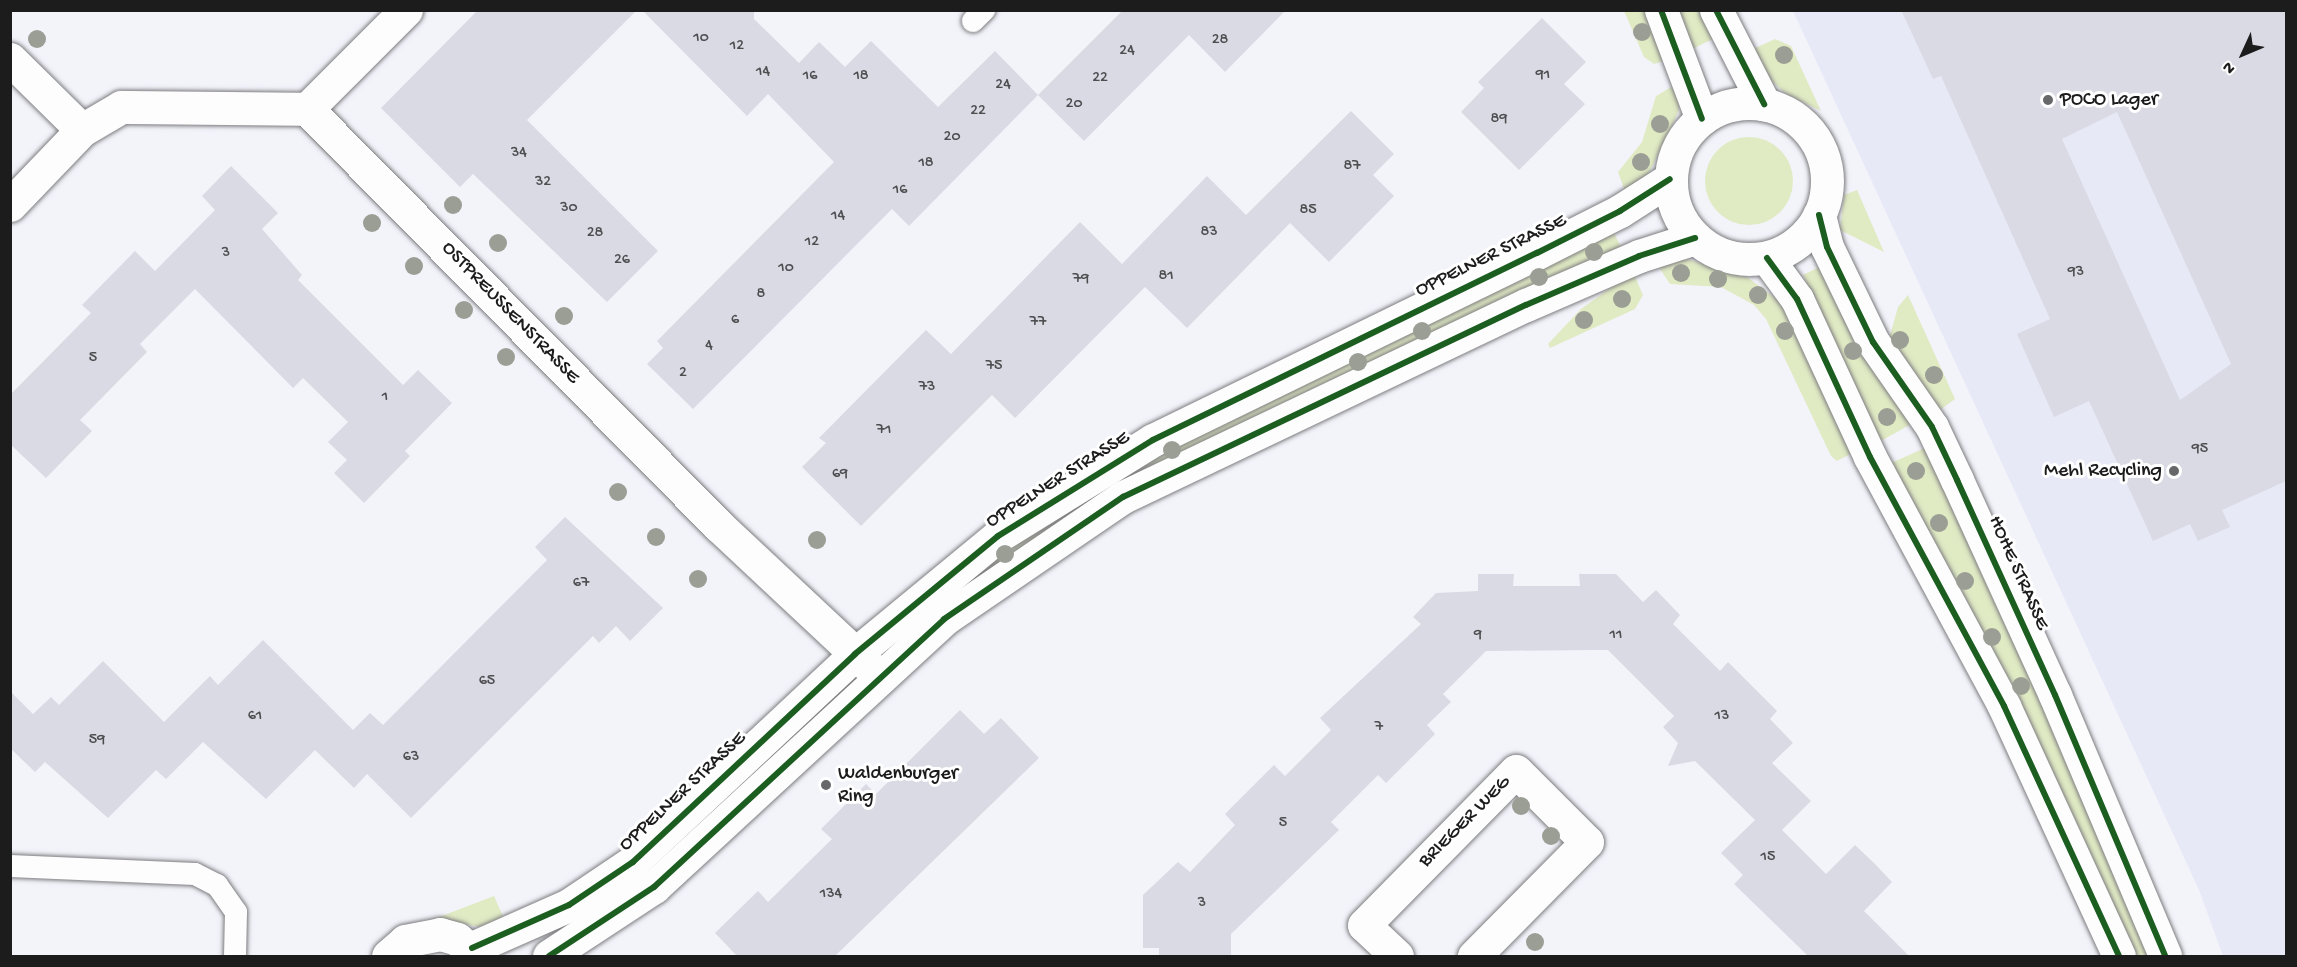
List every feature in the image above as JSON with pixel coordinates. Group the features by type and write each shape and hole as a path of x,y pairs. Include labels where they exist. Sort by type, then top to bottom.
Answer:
{"street":[{"path":"10,205 82,130 121,107 307,109 406,10"},
{"path":"1661,10 1702,119"},
{"path":"1716,10 1764,105"},
{"path":"10,59 82,130"},
{"path":"1742,103 1764,105 1801,123 1823,157 1826,186 1819,215 1797,242 1767,258 1742,259 1717,253 1695,238 1682,221 1670,179 1674,156 1702,119 1742,103"},
{"name":"OSTPREUSSENSTRASSE","path":"307,109 720,526 881,677"},
{"name":"OPPELNER STRASSE","path":"388,957 405,941 422,935 440,934 475,952 569,905 633,862 855,654 998,536 1153,440 1620,212 1670,179"},
{"name":"HOHE STRASSE","path":"1819,215 1827,247 1873,342 1932,428 1957,480 2055,696 2164,957"},
{"path":"549,957 654,887 944,619 1123,497 1516,310 1639,256 1695,238"},
{"path":"1767,258 1797,299 1870,457 2004,706 2119,957"},
{"name":"BRIEGER WEG","path":"1397,957 1364,925 1516,771 1587,842 1474,957"}],"lane":[{"path":"10,866 195,874 217,885 236,912 236,957"}],"shaded area":[{"path":"1793,11 2286,11 2286,956 2223,956 2199,890"}],"green space":[{"path":"1624,11 1647,11 1667,60 1654,64 1644,57"},
{"path":"1672,11 1702,11 1715,38 1688,51"},
{"path":"1775,39 1791,46 1821,111 1785,93 1761,71 1749,51"},
{"path":"1678,83 1679,110 1672,126 1649,173 1626,194 1618,172 1642,142 1656,96"},
{"path":"1749,137 1774,144 1786,156 1793,181 1786,206 1774,218 1749,225 1724,218 1712,206 1705,181 1712,156 1724,144"},
{"path":"1857,190 1884,252 1840,230 1844,195"},
{"path":"1613,231 1623,251 1339,376 1185,450 947,607 974,564 1073,497"},
{"path":"1668,260 1690,260 1747,277 1782,303 1854,452 1837,461 1831,456 1766,319 1754,305 1721,287 1670,284 1656,263"},
{"path":"1823,265 1915,422 1879,442 1803,275"},
{"path":"1633,272 1643,295 1635,309 1550,348 1548,344 1581,309"},
{"path":"1908,295 1955,399 1940,410 1889,339 1898,307"},
{"path":"1929,446 2156,956 2132,956 1889,464"},
{"path":"494,896 505,921 487,928 434,919"}],"building":[{"path":"478,10 637,10 527,120 658,251 607,302 473,174 460,187 381,108"},
{"path":"642,10 754,10 754,19 799,63 819,42 845,67 871,41 938,107 995,51 1038,95 909,226 892,209 693,409 647,364 663,348 657,341 834,162 768,94 747,116"},
{"path":"1123,10 1286,10 1225,72 1189,35 1084,141 1038,95"},
{"path":"1901,10 2286,10 2286,481 2222,510 2230,527 2198,541 2190,524 2153,541 2089,401 2054,417 2017,334 2050,319 1941,76 1933,79","holes":["2117,112 2231,364 2180,400 2062,139"]},
{"path":"1542,18 1586,62 1564,84 1585,104 1519,170 1461,112 1484,88 1478,82"},
{"path":"1351,111 1394,154 1373,175 1394,196 1329,262 1290,223 1187,328 1145,287 1015,418 992,395 861,526 802,467 826,443 819,438 926,330 951,354 1080,222 1122,264 1207,176 1246,215"},
{"path":"231,166 278,213 262,229 302,275 298,280 403,385 418,370 452,403 405,451 410,456 364,503 334,473 347,460 328,442 348,422 303,378 293,388 195,289 140,344 147,352 80,420 92,431 46,478 10,444 10,395 91,313 82,305 135,251 155,271 215,210 202,196"},
{"path":"565,517 663,608 630,641 616,626 599,643 593,636 411,818 367,774 354,788 315,750 266,799 203,742 166,779 156,770 108,818 45,762 35,772 10,748 10,691 33,714 51,697 59,705 103,661 164,722 210,676 218,685 263,640 353,730 370,713 383,725 547,560 535,547"},
{"path":"1478,574 1514,574 1513,586 1580,586 1579,574 1616,574 1643,602 1656,590 1680,615 1673,624 1720,671 1728,662 1777,711 1770,719 1793,743 1772,763 1811,801 1782,830 1826,874 1855,845 1874,863 1892,882 1864,911 1910,957 1809,957 1734,884 1743,875 1721,853 1755,820 1695,761 1668,766 1678,743 1663,727 1674,716 1608,650 1486,651 1443,694 1451,702 1427,725 1435,734 1386,783 1378,775 1331,822 1339,830 1231,934 1231,957 1159,957 1159,948 1143,948 1143,895 1178,862 1190,872 1235,825 1225,814 1274,765 1285,776 1331,730 1320,718 1421,624 1413,617 1436,593 1478,591"},
{"path":"960,710 984,734 1001,718 1039,758 834,957 738,957 715,933 758,891 768,902 832,839 821,829 866,784 876,794"}],"cycle path":[{"path":"1661,10 1702,119"},
{"path":"1716,10 1764,104"},
{"path":"472,948 569,905 633,862 855,654 998,536 1153,440 1537,253 1620,211 1670,179"},
{"path":"1819,215 1827,247 1873,342 1932,427 1957,480 2055,695 2165,956"},
{"path":"549,956 654,887 944,619 1123,497 1526,305 1639,256 1695,238"},
{"path":"1767,258 1797,299 1870,457 2004,706 2119,956"}],"place":[{"name":"POCO Lager","path":"2048,100"},
{"name":"Mehl Recycling","path":"2174,471"},
{"name":"Waldenburger Ring","path":"826,785"}]}
